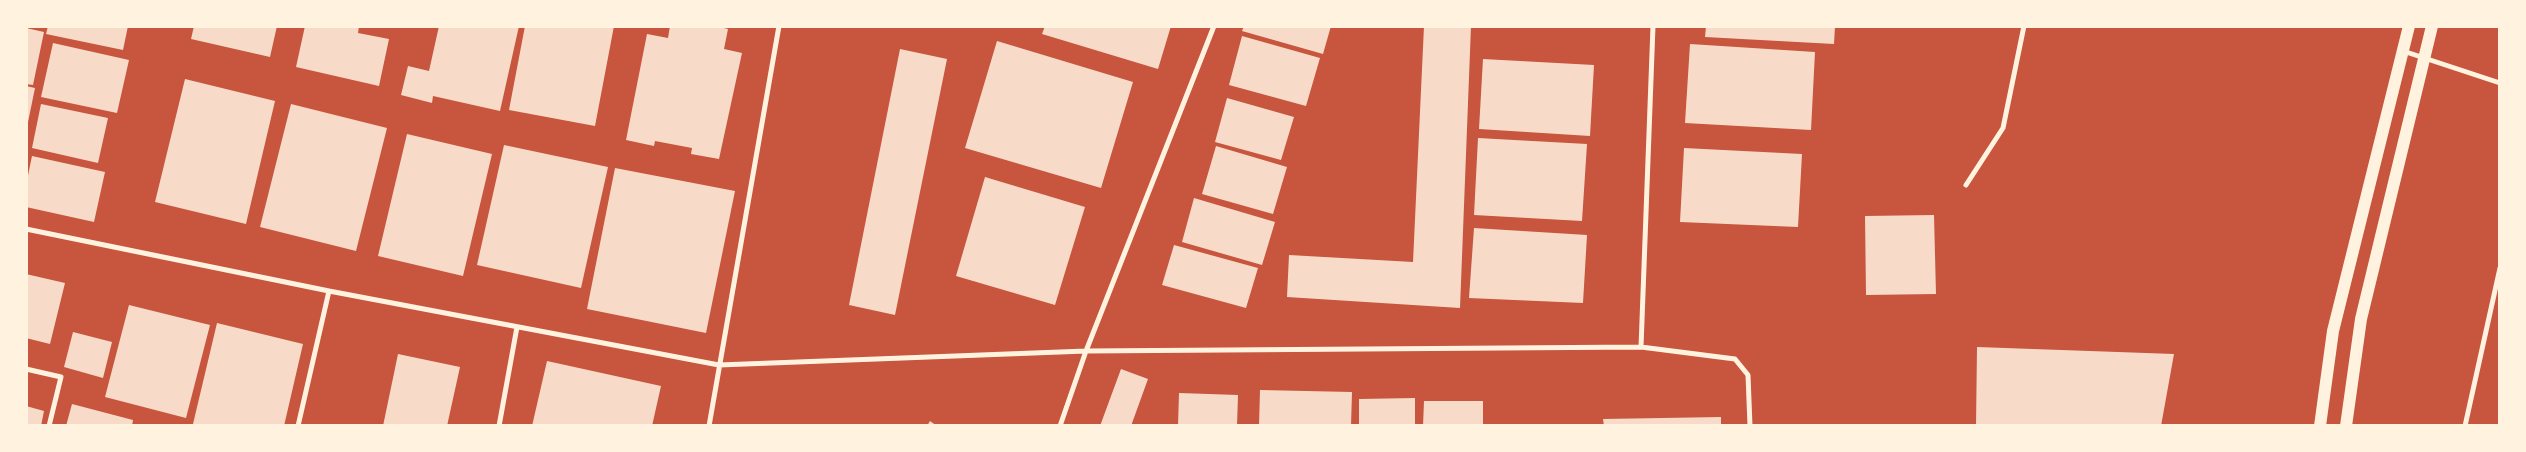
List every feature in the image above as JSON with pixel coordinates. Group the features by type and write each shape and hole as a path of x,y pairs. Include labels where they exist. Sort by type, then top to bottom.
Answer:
{"main road":[{"path":"2320,426 2333,331 2408,26"},
{"path":"2346,426 2361,320 2432,26"}],"street":[{"path":"709,426 779,26"},
{"path":"1060,426 1086,351 1214,26"},
{"path":"1640,347 1653,26"},
{"path":"1966,185 2003,128 2024,26"},
{"path":"2403,51 2500,83"},
{"path":"26,229 329,291 718,366 1086,351 1640,347 1735,359 1748,375 1750,426"},
{"path":"2465,426 2500,268"},
{"path":"298,426 329,291"},
{"path":"499,426 516,327"},
{"path":"26,369 61,377 49,426"}],"building":[{"path":"48,26 128,26 123,50 46,34"},
{"path":"194,26 277,26 270,57 191,39"},
{"path":"305,26 359,26 358,33 389,39 379,86 296,67"},
{"path":"439,26 519,26 500,111 433,96 432,103 401,95 408,66 429,71"},
{"path":"525,26 614,26 595,126 509,110"},
{"path":"670,26 716,26 728,29 724,49 742,53 719,159 691,154 692,148 655,141 654,146 626,140 647,34 668,38"},
{"path":"1045,26 1171,26 1158,69 1042,34"},
{"path":"1244,26 1331,26 1323,54 1242,31"},
{"path":"1424,26 1471,26 1460,308 1287,297 1289,255 1413,262"},
{"path":"1706,26 1835,26 1834,44 1705,37"},
{"path":"26,28 44,32 33,85 26,84"},
{"path":"1242,36 1320,58 1306,106 1229,85"},
{"path":"997,41 1133,82 1101,188 965,148"},
{"path":"53,43 129,60 117,113 41,97"},
{"path":"1690,44 1815,52 1811,130 1685,123"},
{"path":"900,49 947,59 895,315 849,305"},
{"path":"1483,59 1594,65 1590,136 1479,129"},
{"path":"185,79 275,101 246,224 155,202"},
{"path":"26,86 35,88 27,127 26,126"},
{"path":"1227,98 1294,117 1281,160 1215,142"},
{"path":"41,104 108,118 98,163 32,148"},
{"path":"291,104 387,128 356,251 260,227"},
{"path":"407,134 492,154 463,276 378,256"},
{"path":"1478,138 1587,144 1582,221 1474,215"},
{"path":"504,145 608,167 581,288 477,265"},
{"path":"1216,146 1287,167 1273,214 1202,194"},
{"path":"1684,148 1802,154 1798,227 1680,222"},
{"path":"32,156 105,172 94,222 26,207 26,185"},
{"path":"615,168 735,191 706,333 587,309"},
{"path":"985,177 1085,207 1055,305 956,276"},
{"path":"1194,198 1275,222 1262,265 1182,242"},
{"path":"1934,215 1936,294 1866,295 1865,216"},
{"path":"1474,228 1587,235 1583,303 1469,298"},
{"path":"1174,245 1258,268 1246,308 1162,285"},
{"path":"26,274 65,283 50,344 26,338"},
{"path":"129,305 210,325 186,418 105,397"},
{"path":"217,323 303,344 284,426 193,424"},
{"path":"73,332 112,342 103,378 64,367"},
{"path":"1977,347 2174,354 2161,426 1976,426"},
{"path":"398,354 460,367 447,426 383,426"},
{"path":"547,361 661,386 652,426 532,426"},
{"path":"1121,369 1148,379 1131,426 1100,426"},
{"path":"1260,390 1352,392 1351,426 1259,426"},
{"path":"1179,393 1238,395 1237,426 1178,426"},
{"path":"1415,398 1415,426 1359,426 1359,399"},
{"path":"1424,401 1483,401 1483,426 1423,426"},
{"path":"72,404 133,420 132,426 66,426"},
{"path":"26,406 44,411 41,426 26,426"},
{"path":"1721,417 1721,426 1604,426 1603,419"},
{"path":"930,421 937,426 927,426"}]}
